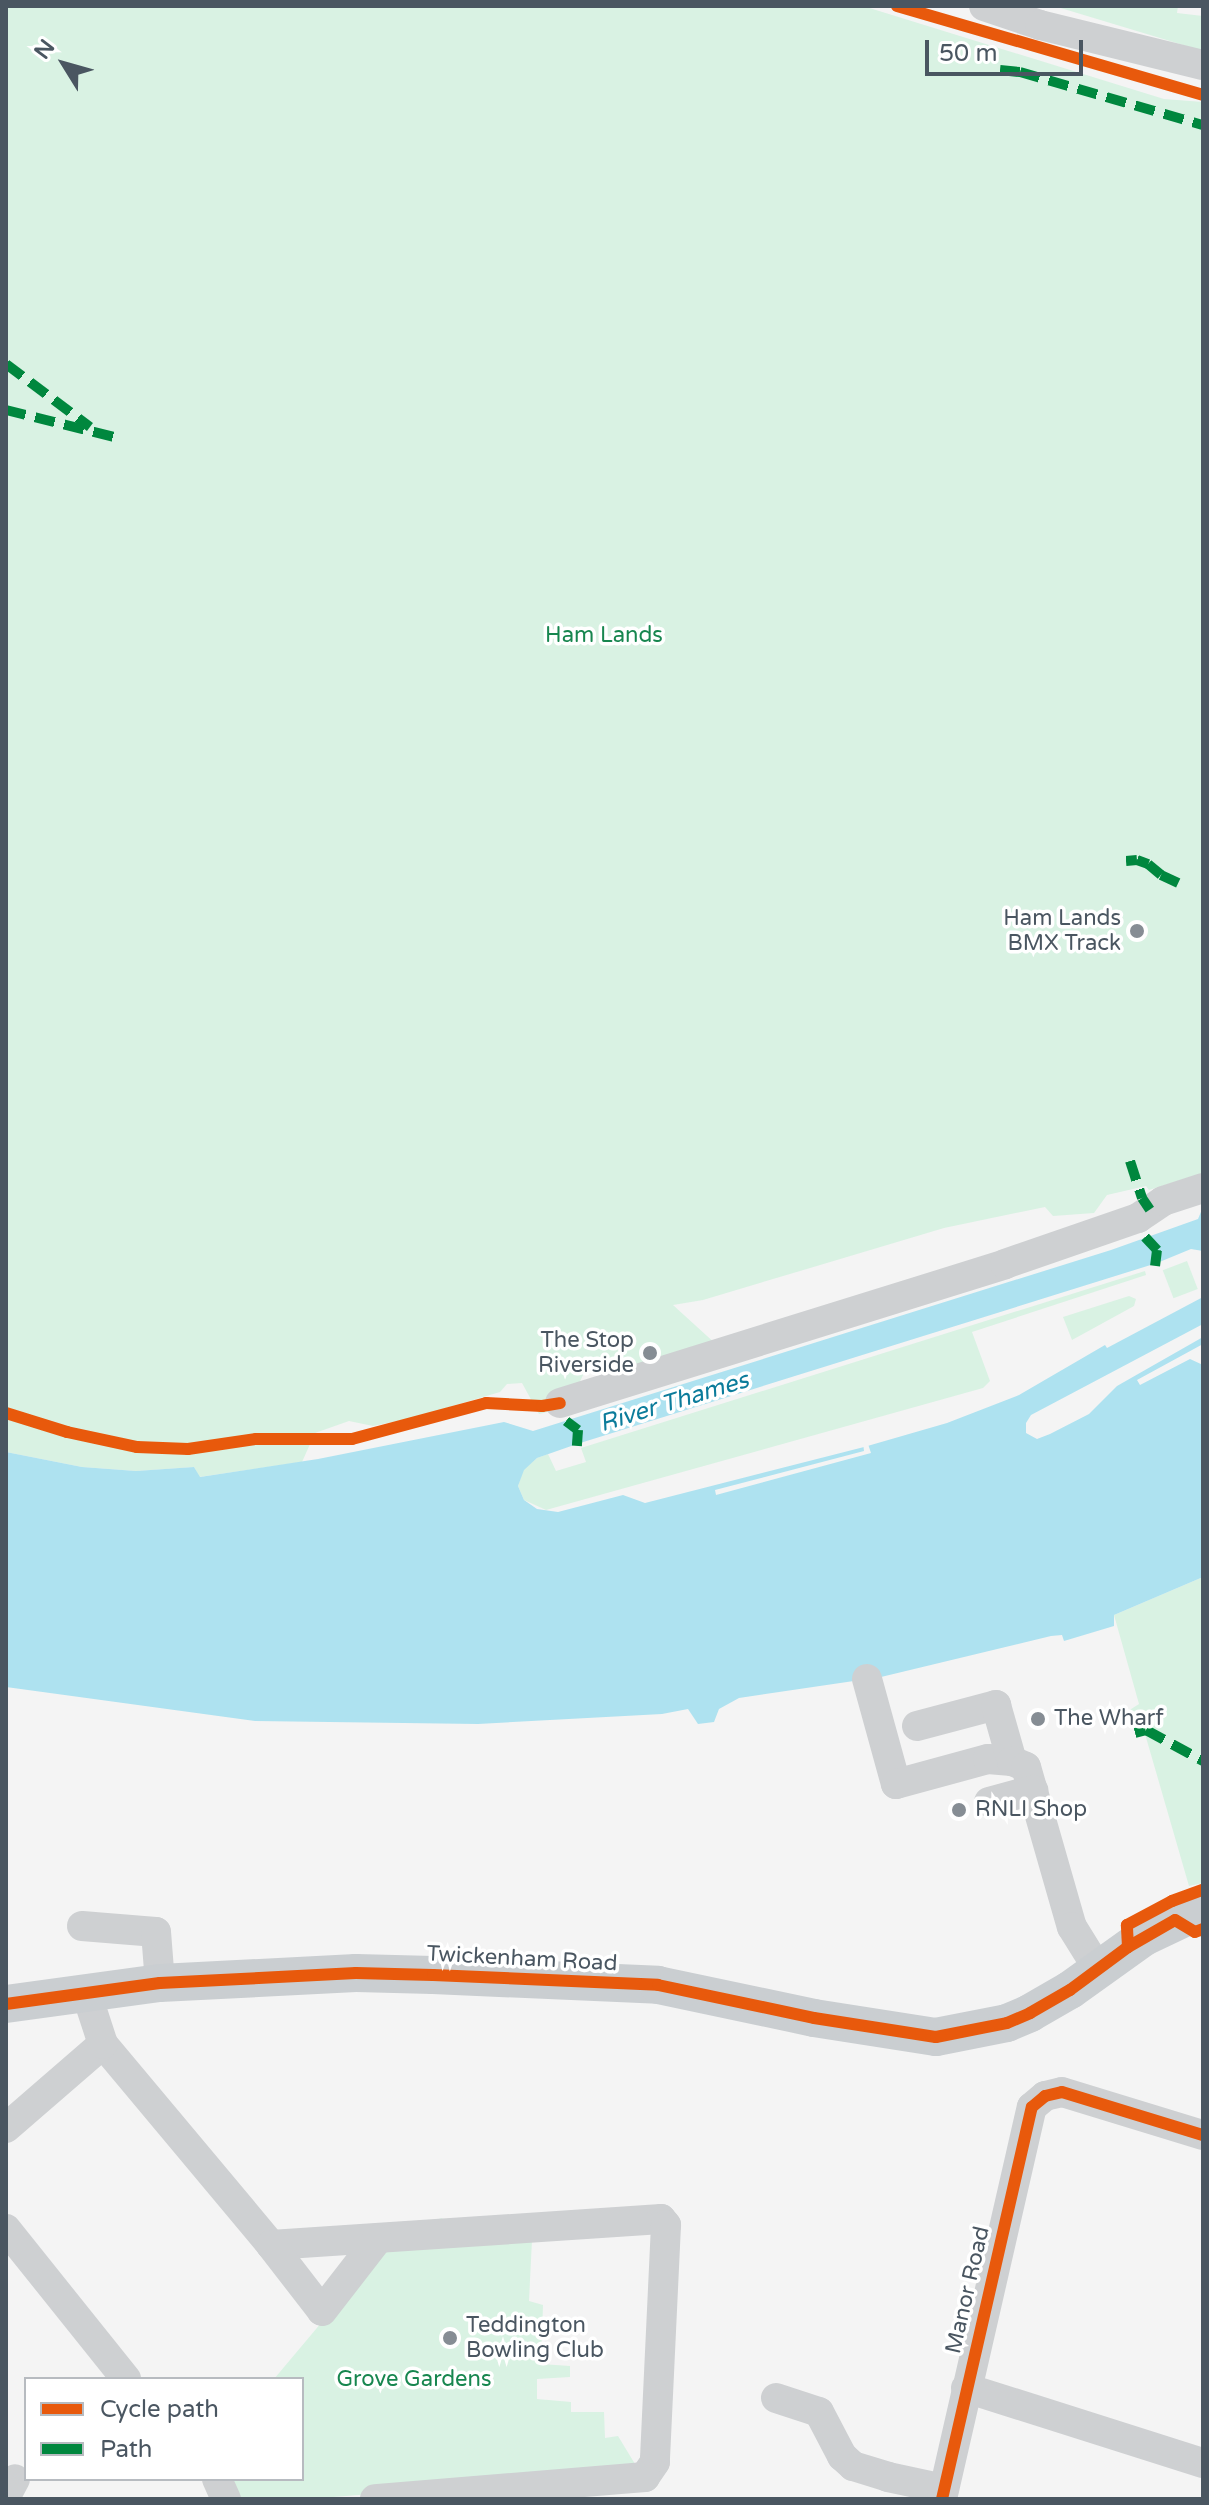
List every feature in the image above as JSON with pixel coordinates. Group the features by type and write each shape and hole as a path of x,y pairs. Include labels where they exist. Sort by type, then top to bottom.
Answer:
{"main road":[{"path":"1098,1969 1144,1937 1203,1909"},
{"name":"Twickenham Road","path":"6,2004 160,1983 356,1973 658,1985 814,2018 936,2037 1007,2023 1030,2013 1098,1969"}],"street":[{"path":"984,6 1040,25 1203,65"},
{"path":"560,1403 1005,1264 1138,1218 1163,1201 1203,1188"},
{"path":"867,1679 896,1784 988,1759 1012,1761 1026,1767 1072,1927 1098,1969"},
{"path":"917,1726 996,1705 1012,1761"},
{"path":"989,1802 1033,1790"},
{"path":"82,1926 156,1932 160,1983"},
{"path":"86,1992 103,2044 271,2245 322,2311 377,2240"},
{"path":"6,2128 103,2044"},
{"name":"Manor Road","path":"943,2494 1032,2107 1045,2096 1062,2092 1203,2135"},
{"path":"271,2245 661,2219 666,2225 655,2462 645,2477 375,2499"},
{"path":"6,2229 124,2377"},
{"path":"966,2388 1203,2463"},
{"path":"776,2398 819,2412 842,2456 853,2466 943,2494"}],"green space":[{"name":"Ham Lands","path":"6,6 863,6 1164,99 1203,102 1203,1173 1149,1190 1146,1186 1107,1195 1094,1213 1053,1216 1045,1207 944,1228 703,1300 673,1305 718,1346 624,1381 601,1369 584,1373 568,1407 539,1414 522,1383 507,1384 500,1392 412,1418 373,1426 349,1421 315,1433 302,1462 199,1477 194,1467 136,1471 82,1467 6,1452"},
{"path":"1054,6 1178,6 1177,13 1203,16 1203,51"},
{"path":"1187,1261 1198,1289 1173,1298 1163,1270"},
{"path":"1145,1271 1146,1275 972,1332 990,1381 983,1388 546,1510 524,1500 518,1486 523,1470 537,1458 548,1454 556,1471 586,1462 581,1448"},
{"path":"1129,1296 1136,1299 1134,1306 1072,1340 1063,1317"},
{"path":"1203,1577 1203,1883 1189,1886 1143,1727 1133,1727 1128,1711 1139,1704 1114,1615"},
{"name":"Grove Gardens","path":"442,2218 449,2228 532,2240 529,2301 543,2305 541,2364 570,2366 570,2377 537,2379 537,2399 571,2402 571,2412 604,2412 605,2438 618,2436 635,2464 397,2492 308,2499 238,2499 224,2481 304,2481 304,2377 276,2377 369,2266 418,2225"}],"water":[{"name":"River Thames","path":"1203,1207 1203,1251 1191,1249 1157,1263 577,1444 537,1458 524,1470 518,1486 524,1500 537,1509 558,1512 623,1495 645,1503 864,1447 947,1423 1019,1395 1105,1345 1107,1348 1203,1297 1203,1324 1031,1415 1026,1423 1026,1433 1037,1439 1050,1434 1089,1414 1117,1386 1203,1337 1203,1344 1137,1380 1140,1385 1190,1359 1203,1365 1203,1577 1114,1615 1114,1626 1064,1641 1062,1635 1051,1636 881,1677 739,1698 719,1709 714,1722 698,1724 688,1709 662,1714 478,1724 255,1721 6,1687 6,1452 82,1467 136,1471 194,1467 200,1477 318,1459 504,1422 533,1431 1111,1250 1198,1219"}],"pier":[{"path":"867,1441 871,1453 716,1495 715,1490 864,1451 863,1443"}],"marked path":[{"path":"1000,70 1020,72 1203,125"},
{"path":"6,364 90,427"},
{"path":"6,410 114,437"},
{"path":"1126,861 1137,860 1148,864 1178,883"},
{"path":"1130,1161 1142,1198 1150,1210"},
{"path":"1145,1237 1157,1250 1155,1266"},
{"path":"566,1421 578,1430 577,1446"},
{"path":"1135,1733 1146,1730 1203,1761"}],"cycle path":[{"path":"897,6 1203,95"},
{"path":"6,1413 67,1432 137,1447 188,1449 256,1439 352,1439 486,1403 542,1406 560,1403"},
{"path":"1128,1947 1127,1925 1172,1901 1203,1890"},
{"path":"6,2004 160,1983 356,1973 433,1975 658,1985 814,2018 936,2037 1007,2023 1030,2013 1070,1990 1128,1947 1175,1920 1195,1932 1203,1929"},
{"path":"942,2499 1032,2107 1045,2096 1062,2092 1203,2135"}],"place":[{"name":"Ham Lands BMX Track","path":"1137,931"},
{"name":"The Stop Riverside","path":"650,1353"},
{"name":"The Wharf","path":"1038,1719"},
{"name":"RNLI Shop","path":"959,1810"},
{"name":"Teddington Bowling Club","path":"450,2338"}]}
